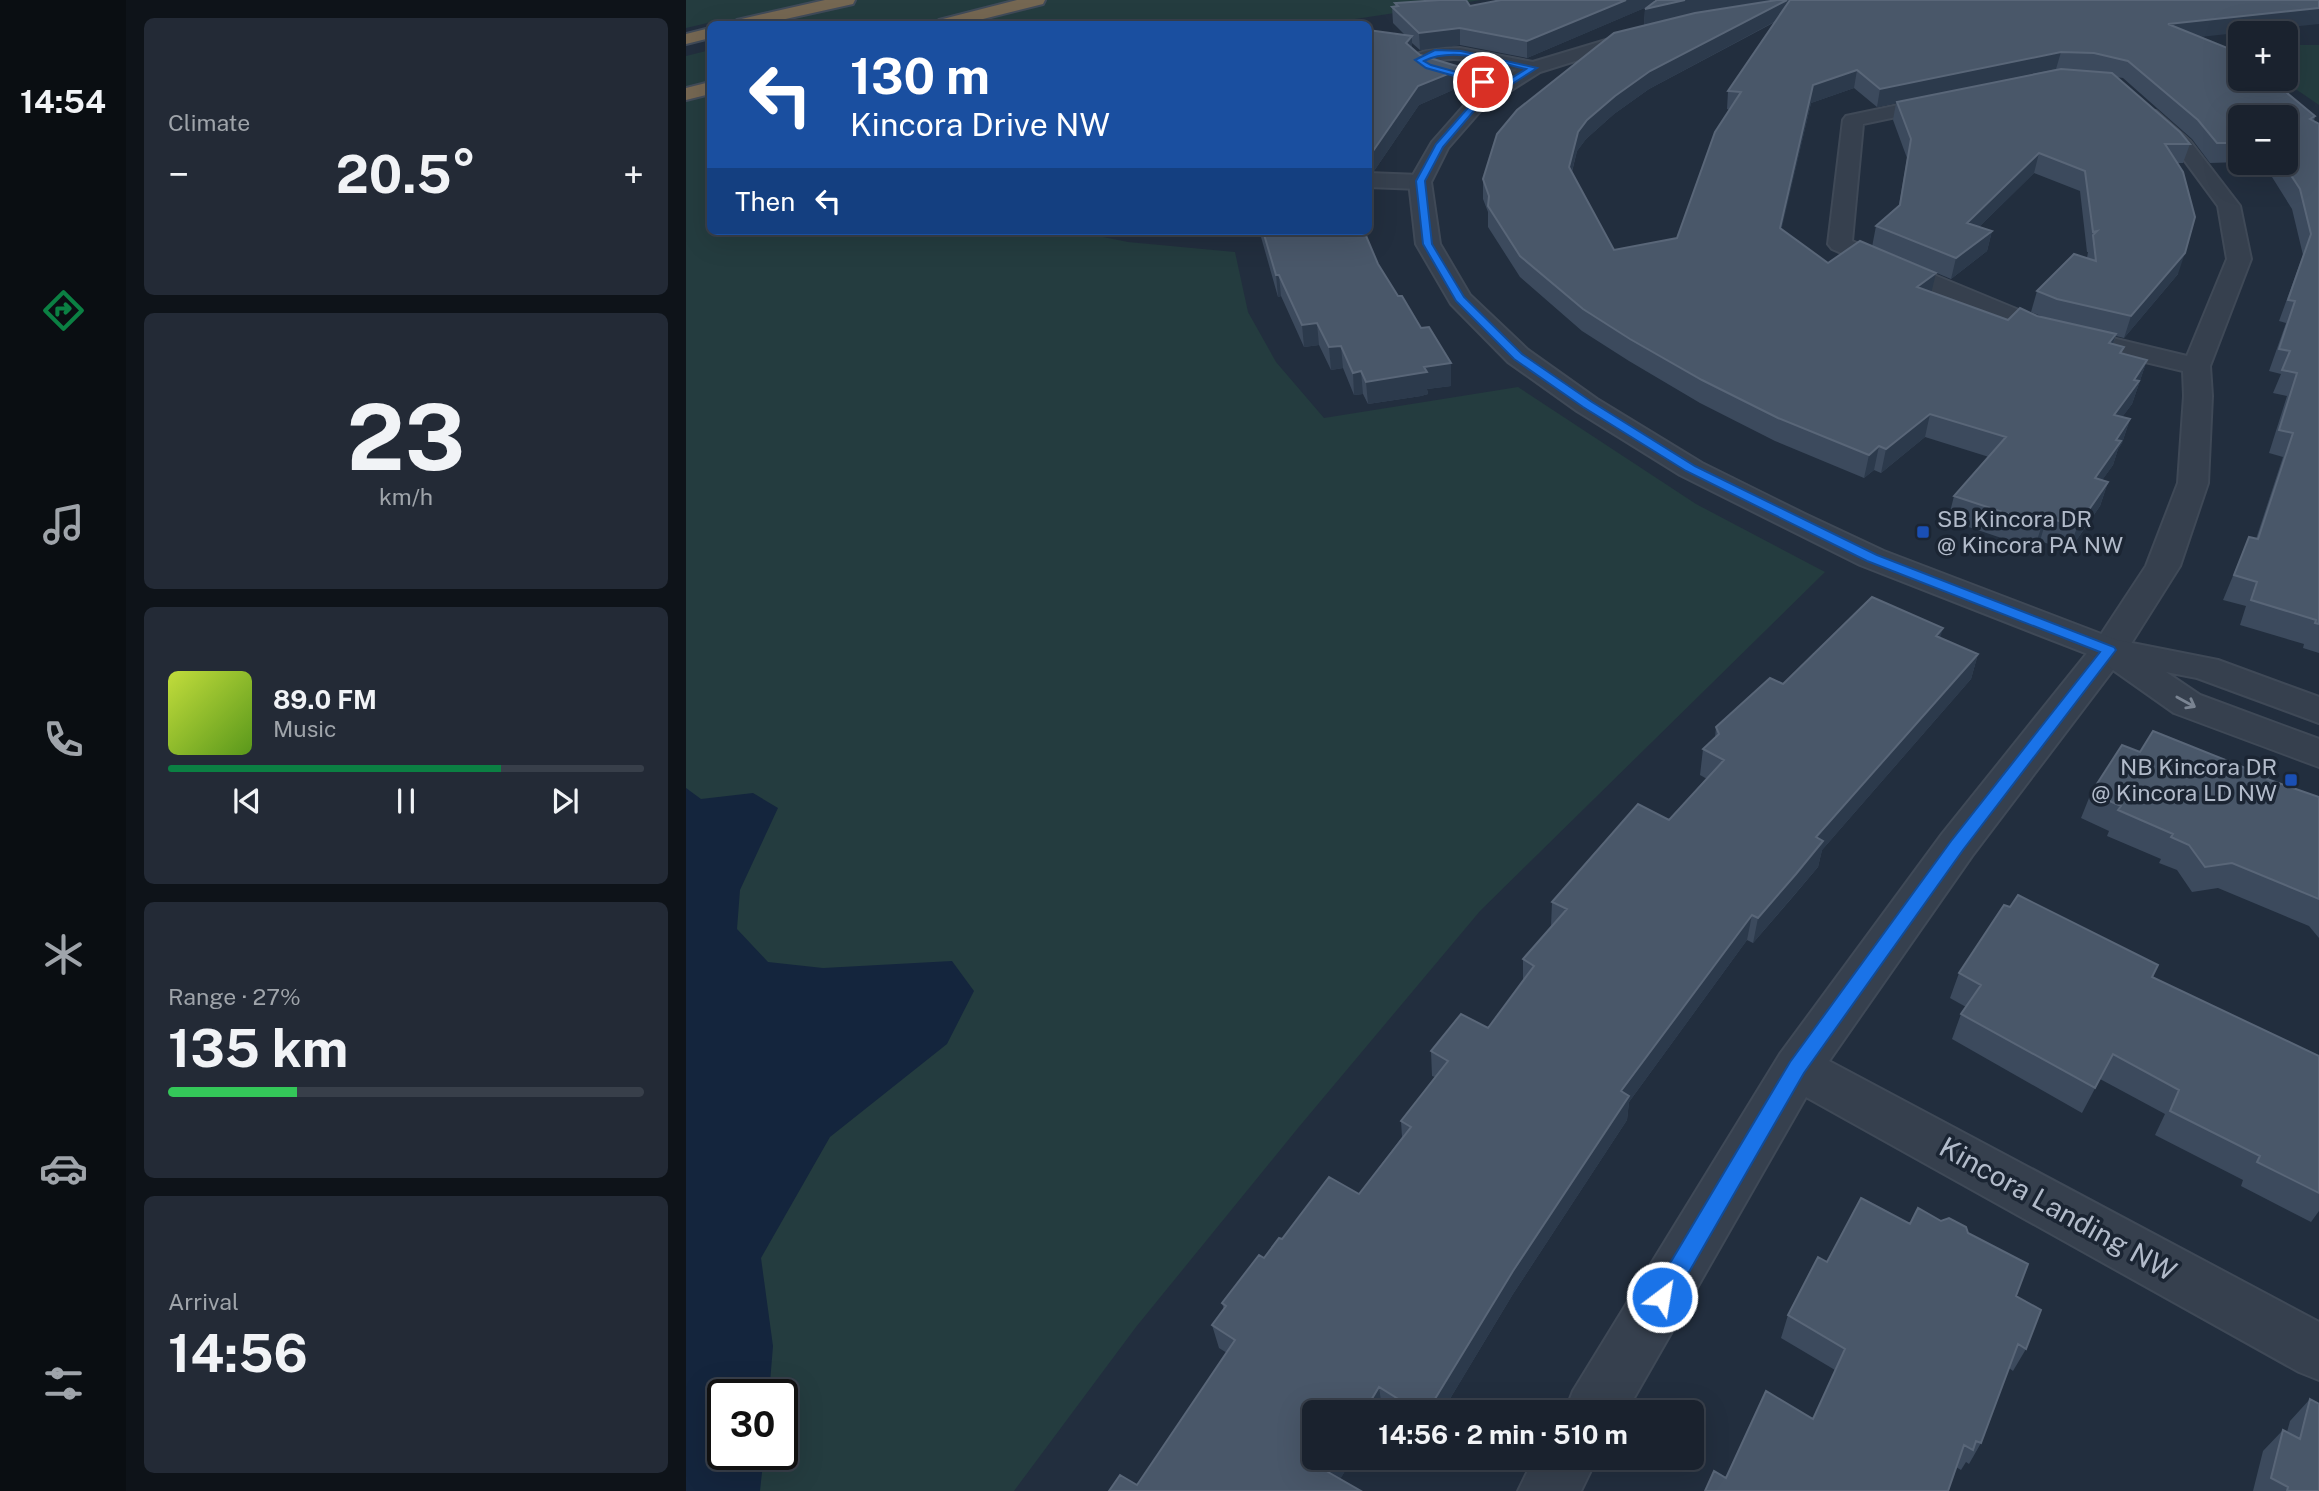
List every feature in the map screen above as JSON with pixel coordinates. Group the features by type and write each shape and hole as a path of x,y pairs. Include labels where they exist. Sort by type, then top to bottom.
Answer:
{"highway":[{"path":"758,21 847,0"},
{"path":"956,21 1037,0"},
{"path":"686,38 707,33"},
{"path":"686,94 707,89"}],"street":[{"path":"1669,28 1622,39 1533,68 1476,104 1439,146 1420,181 1427,244 1460,299 1518,356 1587,405 1691,468 1794,521 1872,558 2109,650 2205,668 2319,711"},
{"path":"1500,87 1429,67 1418,60 1435,53 1461,53 1533,68"},
{"path":"1961,98 1853,120 1840,244 2041,329 2196,366"},
{"path":"1601,1400 1797,1068 1957,845 2109,650 2163,566 2193,483 2198,396 2196,366 2239,259 2229,206 2183,145 2135,103"},
{"path":"1372,180 1420,181"},
{"path":"2109,650 2187,704 2319,754"},
{"name":"Kincora Landing NW","path":"1797,1068 2319,1352"},
{"path":"1548,1491 1560,1470"}],"green space":[{"path":"686,0 1481,0 1342,21 707,21 686,28"},
{"path":"2298,45 2319,45 2319,105 2298,91"},
{"path":"707,51 707,235 1093,235 1128,242 1235,252 1248,312 1276,362 1324,418 1518,387 1696,504 1825,572 1480,911 1136,1327 1014,1491 686,1491 686,56"}],"water":[{"path":"686,788 701,799 753,793 778,808 740,890 737,929 768,962 823,968 952,961 974,991 947,1044 830,1137 761,1258 773,1346 770,1379 707,1379 707,1470 762,1470 760,1491 686,1491"}],"building":[{"path":"1466,0 1470,6 1501,0 1626,0 1527,41 1460,28 1419,33 1392,7 1398,6 1395,3"},
{"path":"1657,0 1685,0 1645,9"},
{"path":"1787,0 1650,71 1615,96 1587,120 1578,132 1569,167 1614,250 1677,238 1715,132 1741,92 1728,91 1790,0 2319,0 2319,8 2168,24 2228,48 2228,91 2285,91 2315,116 2310,119 2319,124 2319,624 2315,623 2316,620 2251,600 2257,582 2234,575 2249,537 2258,539 2293,433 2279,430 2297,373 2282,370 2290,351 2279,349 2295,301 2288,300 2311,234 2300,189 2291,175 2298,175 2298,105 2228,105 2228,143 2217,143 2198,120 2128,61 2094,53 2061,52 1880,89 1857,70 1813,85 1780,228 1828,263 1860,241 1936,273 1917,287 2008,320 2020,308 2037,316 2116,334 2109,343 2124,347 2120,353 2147,360 2134,380 2139,381 2114,415 2130,419 2116,440 2121,441 2095,478 2108,482 2077,527 2047,517 2042,525 1954,496 2006,437 1930,414 1886,449 1879,446 1869,455 1778,418 1702,380 1630,339 1583,309 1520,256 1488,206 1489,196 1483,179 1497,134 1517,110 1614,33 1695,13"},
{"path":"1372,31 1412,36 1406,43 1420,55 1463,68 1418,86 1373,151"},
{"path":"2061,69 2112,73 2180,132 2190,144 2165,144 2183,172 2195,217 2185,253 2131,316 2057,299 2037,291 2074,254 2096,261 2093,235 2097,231 2093,232 2085,171 2039,153 1967,223 1992,231 1956,258 1876,226 1900,205 1911,139 1897,102"},
{"path":"1264,235 1366,235 1378,264 1398,296 1402,296 1421,328 1429,327 1451,363 1424,367 1427,372 1366,382 1361,371 1353,373 1341,346 1329,347 1317,323 1302,325 1279,275 1276,275"},
{"path":"1872,597 1943,628 1936,636 1978,654 1816,837 1823,841 1758,918 1752,915 1621,1091 1629,1096 1513,1271 1434,1400 1400,1400 1379,1387 1371,1400 1302,1400 1302,1470 1329,1470 1328,1472 1361,1491 1109,1491 1120,1475 1137,1485 1235,1340 1212,1325 1226,1306 1222,1303 1259,1255 1264,1258 1279,1238 1282,1239 1329,1177 1359,1194 1411,1127 1401,1121 1448,1061 1431,1051 1461,1014 1488,1028 1534,966 1523,959 1567,909 1552,902 1638,804 1669,820 1724,760 1703,749 1719,734 1716,727 1770,678 1783,684"},
{"path":"2153,731 2268,777 2267,779 2319,797 2319,899 2232,863 2205,867 2189,845 2171,837 2173,834 2118,810 2121,806 2091,793 2122,745 2140,752"},
{"path":"2018,895 2158,965 2152,977 2319,1056 2319,1193 2257,1162 2260,1156 2170,1111 2179,1090 2113,1054 2095,1088 1961,1014 1981,985 1959,973 2004,905 2010,907"},
{"path":"1861,1198 1910,1224 1918,1208 1941,1221 1949,1218 1966,1227 1968,1233 2028,1264 2016,1296 2041,1310 2026,1349 2018,1344 1981,1443 1976,1441 1973,1450 1964,1445 1948,1491 1705,1491 1714,1471 1726,1478 1766,1391 1813,1419 1845,1349 1788,1315 1818,1257 1827,1262"},
{"path":"2310,1399 2319,1404 2319,1491 2287,1491 2288,1487 2271,1478 2283,1430 2300,1439"}],"place":[{"name":"SB Kincora DR @ Kincora PA NW","path":"1923,532"},
{"name":"NB Kincora DR @ Kincora LD NW","path":"2291,780"}],"route":[{"path":"1483,82 1429,67 1418,60 1435,53 1461,53 1533,68 1476,104 1439,146 1420,181 1427,244 1460,299 1518,356 1587,405 1691,468 1794,521 1872,558 2109,650 1957,845 1797,1068 1662,1297"}]}
